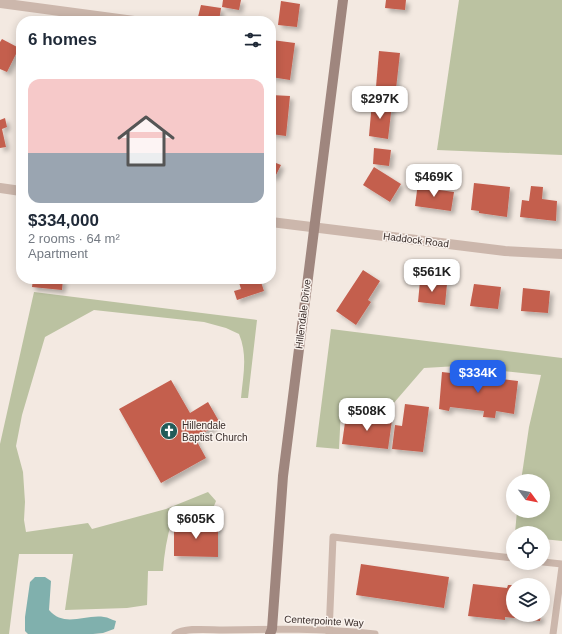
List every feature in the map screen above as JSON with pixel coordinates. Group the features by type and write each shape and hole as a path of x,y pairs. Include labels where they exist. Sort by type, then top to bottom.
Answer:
{"main road":[{"name":"Hillendale Drive","path":"272,632 283,476 343,0"}],"street":[{"path":"0,3 97,16"},
{"path":"0,188 16,190"},
{"name":"Haddock Road","path":"276,223 505,251 562,254"}],"lane":[{"path":"329,632 333,537 506,557"},
{"path":"550,563 562,565 553,634"},
{"name":"Centerpointe Way","path":"174,634 190,630 272,632 350,631 375,634"}],"green space":[{"path":"459,0 562,0 562,155 437,150"},
{"path":"34,292 257,320 248,398 241,398 244,366 242,342 239,334 226,328 204,322 94,310 45,337 22,415 16,446 23,472 25,502 24,520 26,532 88,523 92,529 166,509 208,492 216,501 212,511 172,520 166,546 163,571 148,571 147,605 127,608 65,610 73,554 19,554 9,634 0,634 0,444"},
{"path":"331,329 562,358 562,541 550,540 550,526 516,526 516,518 550,518 550,474 522,474 529,427 541,375 458,366 424,368 386,412 341,409 339,449 316,447"}],"water":[{"path":"35,577 45,577 51,581 49,610 55,615 68,619 106,617 116,621 114,629 103,633 93,634 28,634 25,631 25,617 30,582"}],"building":[{"path":"223,0 241,0 239,10 222,7"},
{"path":"386,0 406,0 405,10 385,8"},
{"path":"281,1 300,4 297,27 278,25"},
{"path":"201,5 221,8 220,16 198,16"},
{"path":"2,39 16,46 16,54 7,72 0,69 0,42"},
{"path":"276,41 295,43 290,80 276,78"},
{"path":"379,51 400,53 396,89 376,87"},
{"path":"276,95 290,96 286,136 276,135"},
{"path":"372,102 392,104 388,139 369,136"},
{"path":"5,118 7,127 2,129 6,147 0,148 0,120"},
{"path":"374,148 391,150 389,166 373,164"},
{"path":"276,163 281,165 276,175"},
{"path":"374,167 401,184 390,202 363,185"},
{"path":"418,183 432,185 432,189 454,192 451,211 415,206"},
{"path":"474,183 510,187 507,217 479,213 479,211 471,210"},
{"path":"531,186 543,187 542,199 557,201 556,221 520,217 522,200 529,201"},
{"path":"363,270 380,281 368,300 371,302 356,325 336,311"},
{"path":"420,281 447,284 445,305 418,302"},
{"path":"32,284 63,284 62,290 32,287"},
{"path":"240,284 262,284 264,291 237,300 234,291 241,289"},
{"path":"474,284 501,287 498,309 470,306"},
{"path":"523,288 550,291 548,313 521,311"},
{"path":"442,372 518,381 514,414 496,411 495,418 483,417 484,411 450,407 449,411 439,409"},
{"name":"Hillendale Baptist Church","path":"171,380 190,413 208,402 220,423 195,438 206,458 161,483 119,409"},
{"path":"405,404 429,407 423,452 392,449 395,425 402,426"},
{"path":"346,415 392,420 388,449 342,444"},
{"path":"174,524 218,525 218,557 174,556"},
{"path":"361,564 449,577 444,608 356,595"},
{"path":"473,584 506,588 505,620 468,616"}],"place":[{"name":"Hillendale Baptist Church","path":"169,431"}]}
